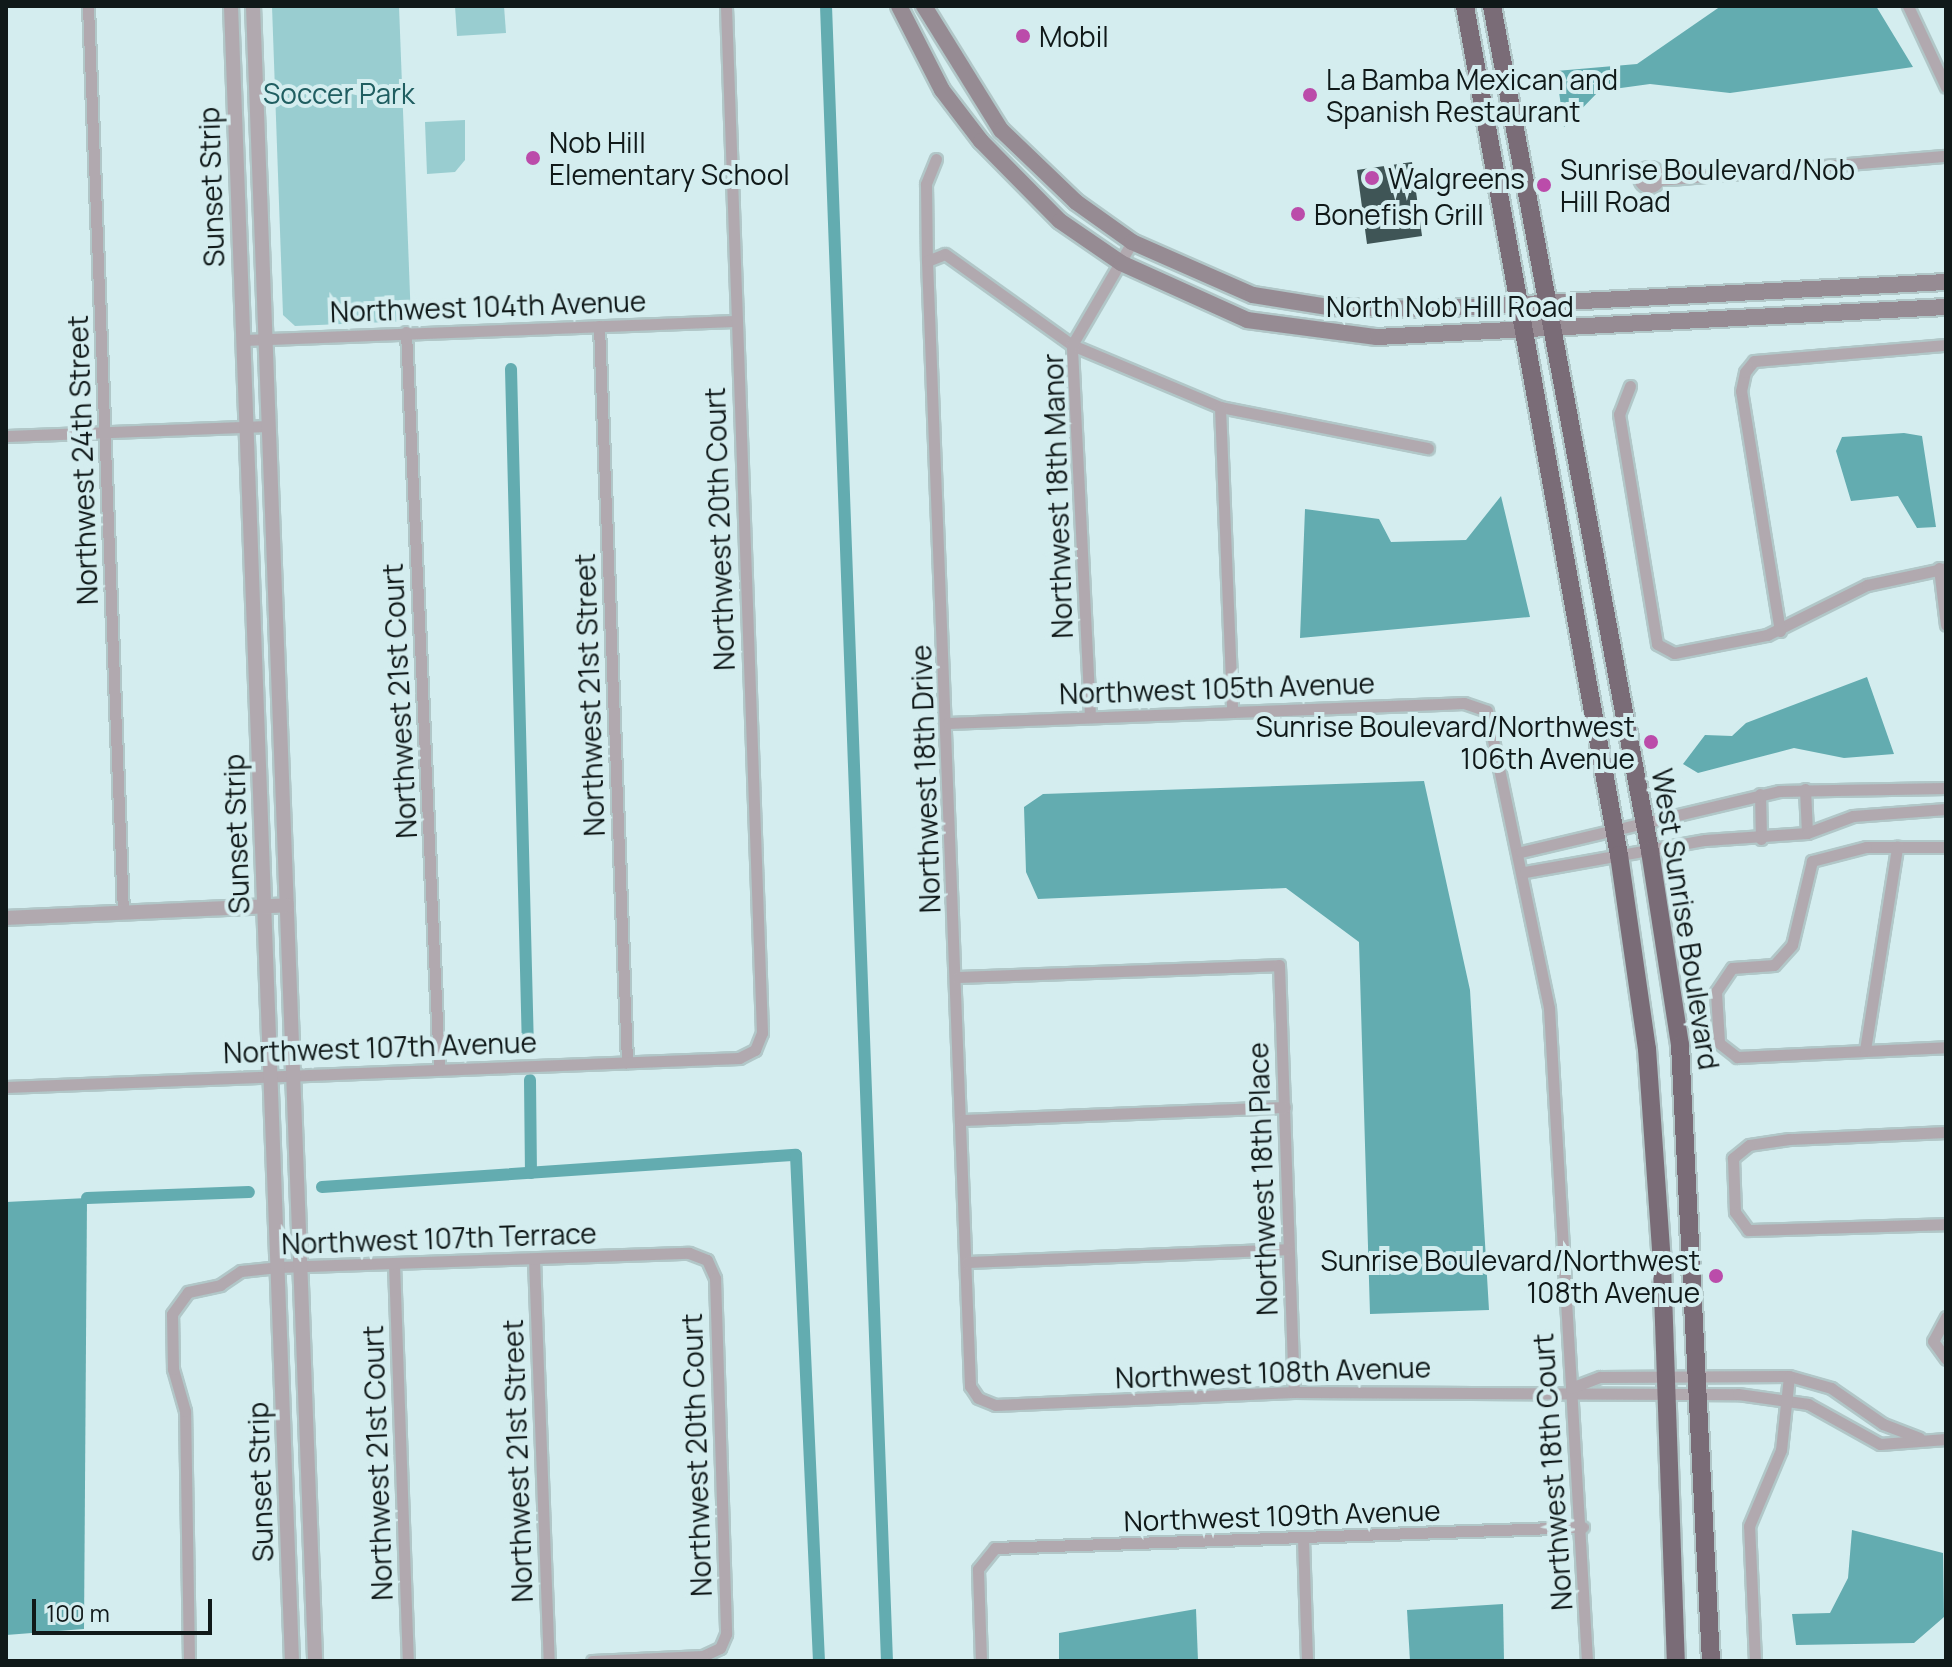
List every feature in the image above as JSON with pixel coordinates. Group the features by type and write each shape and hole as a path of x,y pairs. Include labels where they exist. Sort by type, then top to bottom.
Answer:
{"highway":[{"name":"West Sunrise Boulevard","path":"1465,6 1514,304 1619,855 1647,1049 1668,1395 1676,1661"},
{"name":"West Sunrise Boulevard","path":"1492,6 1650,851 1680,1045 1699,1373 1711,1661"}],"main road":[{"name":"North Nob Hill Road","path":"899,6 942,90 990,151 1060,221 1121,263 1207,304 1290,329 1377,337 1554,332 1946,307"},
{"name":"North Nob Hill Road","path":"924,6 1001,130 1076,202 1132,242 1227,286 1291,303 1429,309 1946,282"}],"street":[{"name":"Northwest 24th Street","path":"88,6 123,913"},
{"name":"Sunset Strip","path":"231,6 292,1661"},
{"name":"Sunset Strip","path":"253,6 315,1661"},
{"name":"Northwest 20th Court","path":"726,6 762,1033 755,1050"},
{"path":"1908,6 1946,87"},
{"path":"1658,180 1946,156"},
{"name":"Northwest 18th Drive","path":"936,159 926,184 927,261 948,723 970,1386 978,1398"},
{"name":"Northwest 18th Manor","path":"1090,716 1072,345 1132,242"},
{"path":"927,261 945,254 1072,345 1220,407 1428,448"},
{"name":"Northwest 104th Avenue","path":"243,340 736,321"},
{"name":"Northwest 21st Street","path":"599,326 627,1062"},
{"name":"Northwest 21st Court","path":"406,332 439,1068"},
{"path":"1780,631 1741,391 1745,372 1754,361 1946,345"},
{"path":"1630,386 1619,414 1657,644 1674,653 1780,631 1867,585 1942,568 1946,625"},
{"path":"1220,407 1232,712"},
{"path":"6,436 269,426"},
{"name":"Northwest 105th Avenue","path":"948,723 1464,703 1487,711"},
{"name":"Northwest 18th Court","path":"1487,711 1521,852 1549,1008 1570,1389 1583,1527 1587,1661"},
{"path":"1521,852 1615,833 1760,794 1805,789 1946,788"},
{"path":"1805,789 1807,833"},
{"path":"1760,794 1761,839"},
{"path":"1525,872 1619,855 1807,833 1853,816 1946,809"},
{"path":"1946,847 1866,847 1812,861 1792,945 1774,965 1732,968 1720,977 1718,1031 1726,1053 1946,1047"},
{"path":"1865,1050 1897,847"},
{"path":"6,918 287,905"},
{"name":"Northwest 18th Place","path":"957,977 1279,965 1294,1392"},
{"name":"Northwest 107th Avenue","path":"6,1087 739,1058 755,1050"},
{"path":"962,1120 1285,1107"},
{"path":"1946,1132 1789,1139 1749,1145 1733,1158 1735,1212 1748,1230 1946,1224"},
{"path":"967,1262 1287,1249"},
{"name":"Northwest 107th Terrace","path":"189,1661 185,1411 173,1369 172,1314 179,1301 241,1271 278,1267 689,1253 707,1260"},
{"name":"Northwest 21st Street","path":"534,1259 549,1661"},
{"name":"Northwest 20th Court","path":"592,1661 703,1656 720,1648 726,1634 715,1278 707,1260"},
{"name":"Northwest 21st Court","path":"394,1264 408,1661"},
{"path":"1942,1358 1933,1341 1946,1317"},
{"name":"Northwest 108th Avenue","path":"1570,1389 1600,1377 1699,1373 1789,1376 1831,1388 1883,1424 1919,1438"},
{"path":"1755,1661 1749,1526 1754,1504 1773,1477 1789,1376"},
{"name":"Northwest 108th Avenue","path":"978,1398 995,1405 1294,1392 1570,1389 1600,1397 1668,1395 1786,1399 1823,1410 1880,1444 1919,1438 1946,1439"},
{"name":"Northwest 109th Avenue","path":"981,1661 978,1569 984,1555 995,1548 1583,1527"},
{"path":"1303,1539 1307,1661"}],"green space":[{"name":"Soccer Park","path":"272,6 399,6 411,321 295,326 283,315"},
{"path":"455,6 504,6 506,33 457,36"},
{"path":"465,120 465,160 455,172 427,174 425,122"}],"shaded area":[{"path":"1721,6 1876,6 1913,67 1730,93 1650,84 1599,91 1564,127 1556,71 1637,64"},
{"path":"1904,433 1922,436 1936,527 1917,528 1898,496 1851,501 1836,451 1842,437"},
{"path":"1501,496 1530,617 1300,638 1305,509 1379,519 1391,542 1466,540"},
{"path":"1867,677 1894,754 1844,758 1794,748 1698,773 1683,764 1705,735 1732,736 1746,723"},
{"path":"1424,781 1470,990 1489,1310 1370,1314 1359,942 1286,888 1038,899 1026,872 1024,807 1043,794"},
{"path":"87,1198 84,1629 6,1635 6,1202"},
{"path":"1852,1530 1943,1553 1944,1617 1914,1643 1796,1645 1792,1614 1830,1613 1848,1578"},
{"path":"1503,1604 1504,1661 1410,1661 1407,1610"},
{"path":"1196,1609 1198,1661 1059,1661 1059,1633"}],"building":[{"name":"Walgreens","path":"1412,162 1422,236 1367,244 1357,170"}],"waterway":[{"path":"826,6 887,1661"},
{"path":"511,369 528,1049"},
{"path":"530,1080 531,1173"},
{"path":"322,1187 796,1155 819,1661"},
{"path":"87,1198 249,1192"}],"place":[{"name":"Mobil","path":"1023,36"},
{"name":"La Bamba Mexican and Spanish Restaurant","path":"1310,95"},
{"name":"Nob Hill Elementary School","path":"533,158"},
{"name":"Walgreens","path":"1372,178"},
{"name":"Sunrise Boulevard/Nob Hill Road","path":"1544,185"},
{"name":"Bonefish Grill","path":"1298,214"},
{"name":"Sunrise Boulevard/Northwest 106th Avenue","path":"1651,742"},
{"name":"Sunrise Boulevard/Northwest 108th Avenue","path":"1716,1276"}]}
